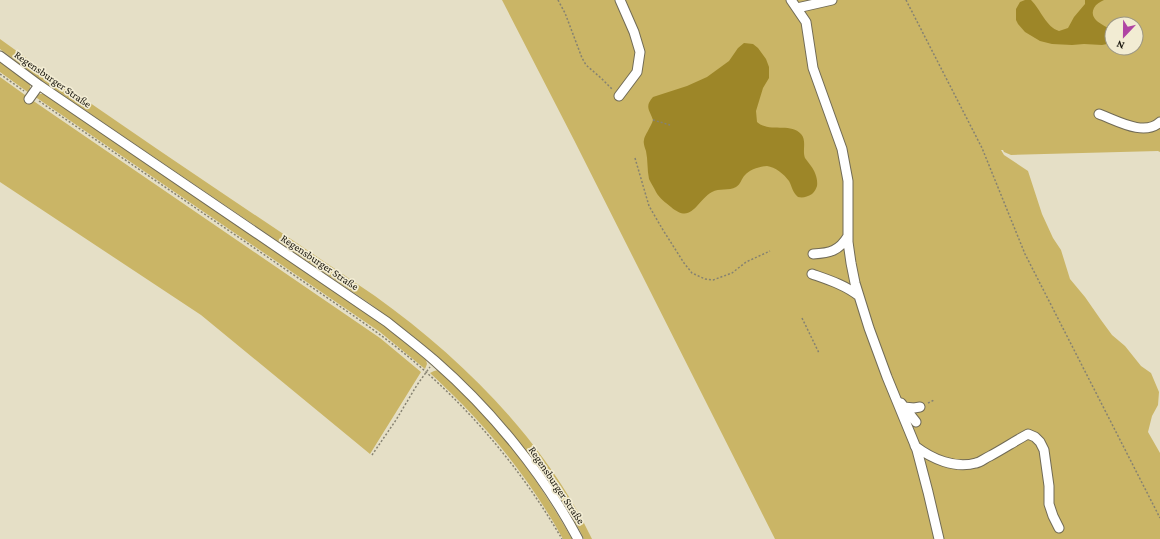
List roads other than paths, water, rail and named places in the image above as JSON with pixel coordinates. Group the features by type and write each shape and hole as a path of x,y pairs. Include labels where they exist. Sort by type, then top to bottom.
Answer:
{"street":[{"path":"619,96 637,72 640,52 634,32 620,0"},
{"path":"791,0 798,8 806,22 813,68 842,149 848,181 848,236 851,263 859,296 869,328 915,446 939,539"},
{"path":"798,8 832,0"},
{"name":"Regensburger Straße","path":"0,56 387,322 435,361 471,395 516,446 548,490 578,539"},
{"path":"30,97 39,84"},
{"path":"1099,114 1130,126 1142,128 1150,128 1160,122"},
{"path":"813,254 831,252 844,244 848,236"},
{"path":"812,274 851,289 859,296"},
{"path":"894,394 916,422"},
{"path":"904,407 920,407"},
{"path":"915,446 924,453 939,460 968,465 978,463 1028,434 1035,437 1040,442 1044,450 1049,486 1049,504 1059,528"}]}
